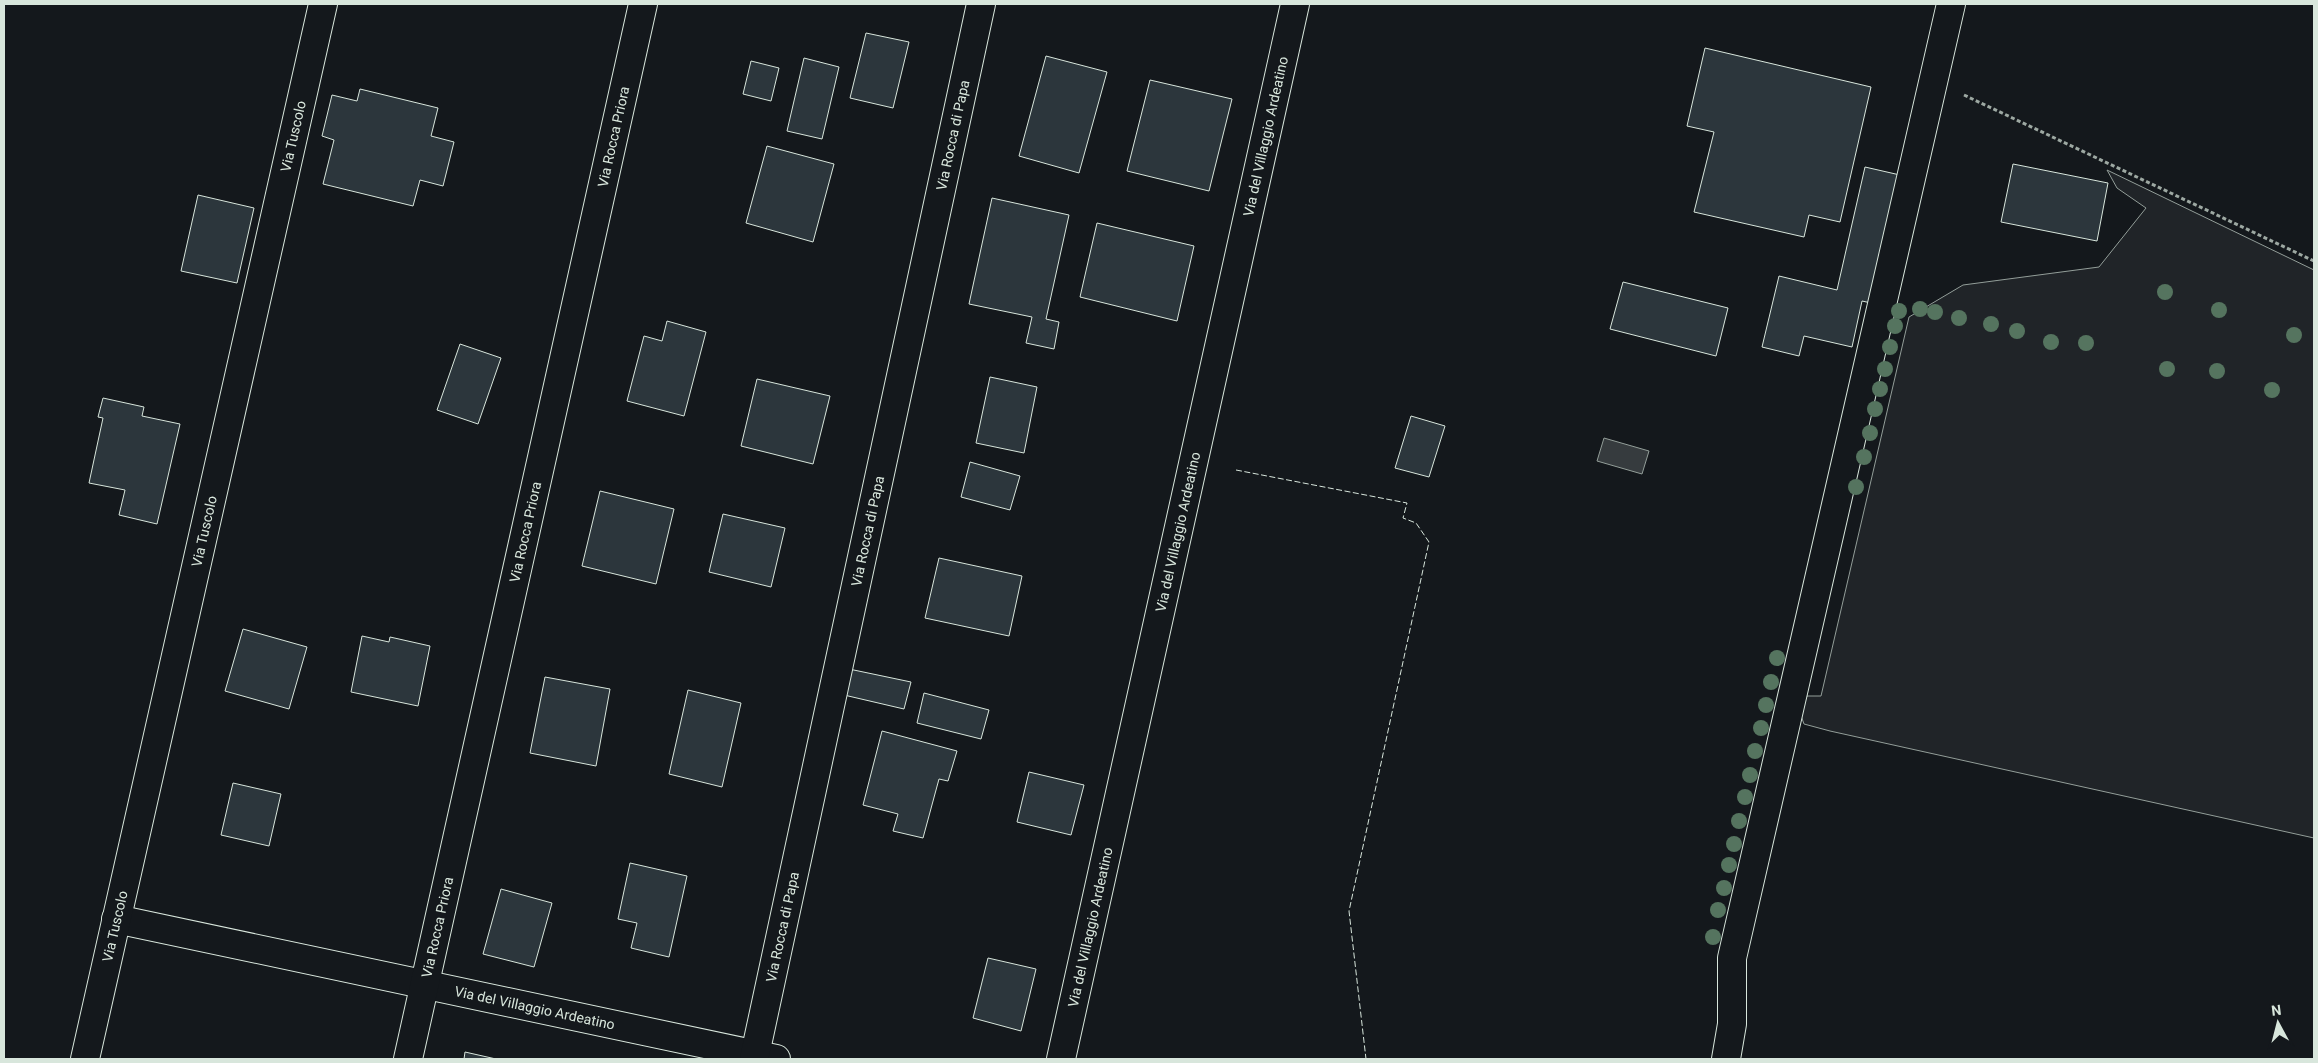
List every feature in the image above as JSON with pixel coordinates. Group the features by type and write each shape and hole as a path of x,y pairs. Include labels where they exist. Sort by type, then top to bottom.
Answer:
{"street":[{"name":"Via Tuscolo","path":"85,1059 323,4"},
{"name":"Via Rocca Priora","path":"408,1059 643,4"},
{"name":"Via Rocca di Papa","path":"762,1057 981,4"},
{"name":"Via del Villaggio Ardeatino","path":"1061,1059 1295,4"},
{"path":"1726,1059 1732,1024 1732,958 1951,4"},
{"name":"Via del Villaggio Ardeatino","path":"116,919 762,1057"}],"path":[{"path":"1934,81 2314,261"}],"shaded area":[{"path":"2107,170 2314,270 2314,838 1830,731 1804,724 1800,713 1807,696 1821,696 1909,317 1963,285 2099,267 2146,208 2117,188"},
{"path":"1604,438 1649,451 1642,474 1597,461"}],"building":[{"path":"866,33 909,42 893,108 850,98"},
{"path":"1705,48 1871,87 1840,222 1809,215 1804,237 1694,212 1714,132 1687,126"},
{"path":"1046,56 1107,72 1079,173 1019,156"},
{"path":"804,58 839,67 822,139 787,131"},
{"path":"751,61 779,68 771,101 743,94"},
{"path":"1150,80 1232,99 1209,191 1127,171"},
{"path":"360,89 438,108 431,136 454,142 443,186 420,180 413,206 323,184 334,140 322,136 332,95 357,101"},
{"path":"767,146 834,164 813,242 746,223"},
{"path":"2013,164 2108,183 2097,241 2001,222"},
{"path":"1865,167 1900,175 1871,303 1862,301 1852,347 1804,336 1799,356 1762,347 1779,276 1837,290"},
{"path":"198,195 254,208 237,283 181,271"},
{"path":"992,198 1069,215 1046,319 1059,322 1054,349 1026,343 1032,317 969,304"},
{"path":"1097,223 1194,246 1177,321 1080,297"},
{"path":"1623,282 1728,308 1716,356 1610,329"},
{"path":"667,321 706,332 684,416 627,401 644,336 662,341"},
{"path":"460,344 501,358 478,424 437,410"},
{"path":"990,377 1037,387 1024,453 976,443"},
{"path":"757,379 830,396 813,464 741,446"},
{"path":"103,398 144,407 142,416 180,424 157,524 119,515 125,490 89,483 103,418 98,417"},
{"path":"1411,416 1445,426 1429,477 1395,468"},
{"path":"970,462 1020,476 1010,510 961,497"},
{"path":"600,491 674,509 656,584 582,566"},
{"path":"723,514 785,528 771,587 709,572"},
{"path":"939,558 1022,576 1009,636 925,618"},
{"path":"243,629 307,647 289,709 225,691"},
{"path":"362,636 389,642 390,637 430,646 418,706 351,692"},
{"path":"849,669 911,682 904,709 844,695"},
{"path":"545,677 610,689 596,766 530,753"},
{"path":"688,690 741,703 722,787 669,774"},
{"path":"924,693 989,710 981,739 917,723"},
{"path":"882,731 957,751 948,781 939,779 923,838 893,831 898,814 863,805"},
{"path":"1029,772 1084,785 1071,835 1017,822"},
{"path":"233,783 281,794 269,846 221,835"},
{"path":"630,863 687,876 669,957 631,948 637,923 618,919"},
{"path":"501,889 552,903 534,967 483,954"},
{"path":"988,958 1036,969 1021,1031 973,1018"},
{"path":"465,1052 496,1059 464,1059"}],"fence":[{"path":"1236,470 1407,503 1403,518 1416,523 1429,542 1349,911 1366,1059"}]}
